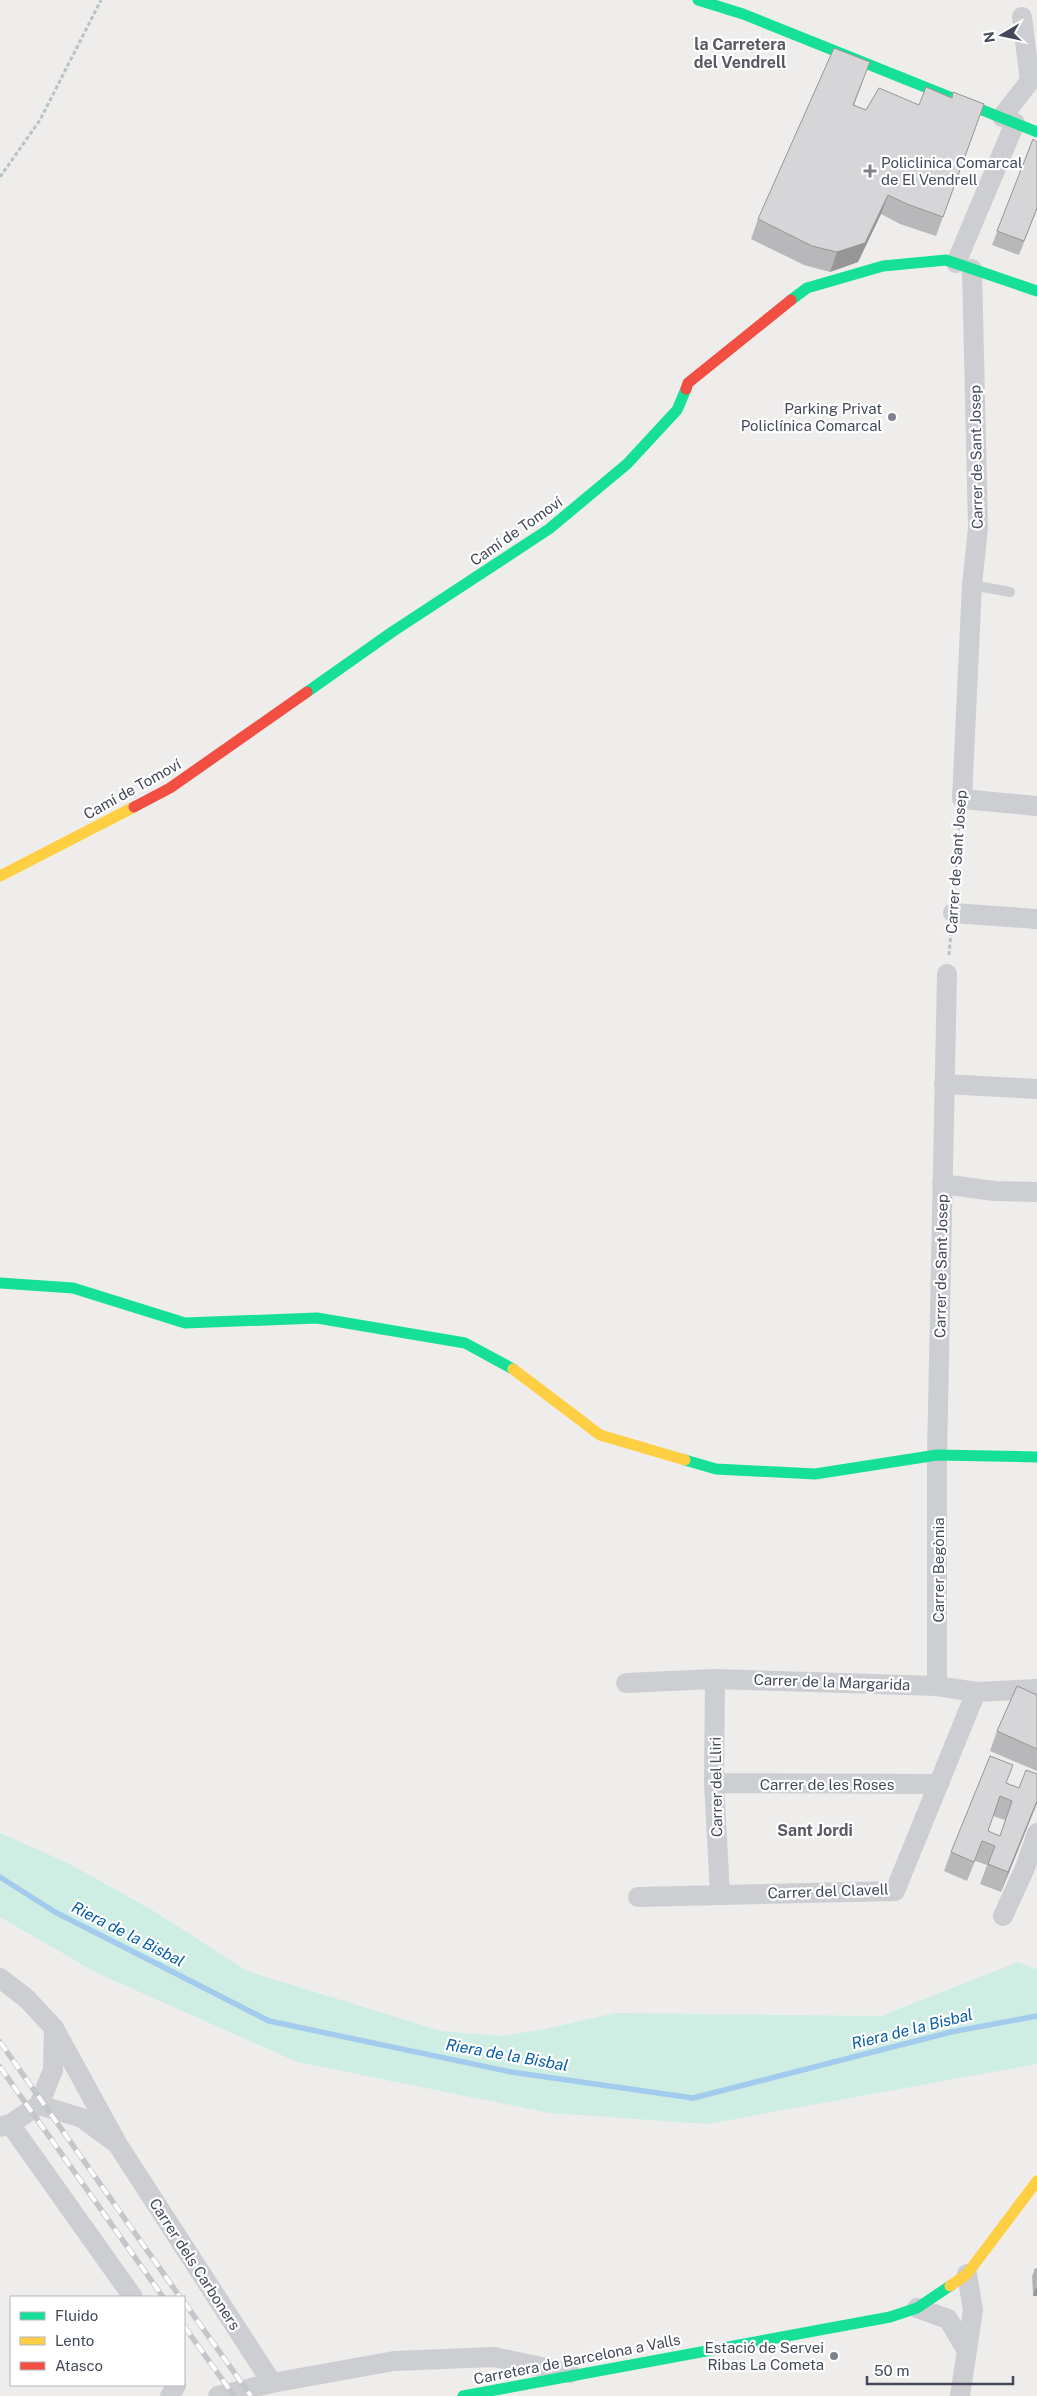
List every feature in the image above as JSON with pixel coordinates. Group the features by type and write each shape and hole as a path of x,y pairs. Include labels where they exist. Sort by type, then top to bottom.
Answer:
{"street":[{"path":"698,0 743,14 1037,132"},
{"path":"743,14 750,0"},
{"path":"1022,17 1033,79"},
{"name":"Carrer de Sant Josep","path":"962,799 972,585 978,528 964,266 1008,120 1033,79"},
{"name":"Camí de Tomoví","path":"0,876 170,788 392,632 550,530 627,464 677,410 688,383 807,288 884,266 946,260 1037,290"},
{"path":"962,799 1037,806"},
{"path":"953,913 1037,919"},
{"name":"Carrer de Sant Josep","path":"937,1455 947,974"},
{"path":"944,1084 1037,1089"},
{"path":"942,1184 994,1191 1037,1192"},
{"path":"0,1284 73,1288 185,1323 317,1318 465,1343 506,1363 600,1435 716,1469 815,1474 937,1455 1037,1456"},
{"name":"Carrer Begònia","path":"937,1455 939,1648 937,1686"},
{"name":"Carrer de la Margarida","path":"626,1683 715,1679 937,1686 976,1692 1037,1689"},
{"name":"Carrer del Lliri","path":"715,1679 714,1784 720,1894"},
{"name":"Carrer del Clavell","path":"638,1897 895,1891 976,1692"},
{"name":"Carrer de les Roses","path":"714,1784 939,1784"},
{"path":"1003,1916 1025,1868 1037,1833"},
{"name":"Carrer dels Carboners","path":"0,1978 27,1999 54,2028 118,2145 272,2383"},
{"path":"54,2028 52,2070 39,2105 5,2126 132,2296"},
{"name":"Carrer dels Carboners","path":"39,2105 82,2118 118,2145"},
{"name":"Carretera de Barcelona a Valls","path":"463,2396 890,2316 917,2308 967,2274 1014,2215 1037,2181"},
{"path":"1014,2215 1037,2202"},
{"path":"960,2396 973,2310 967,2274"},
{"path":"917,2308 948,2319 967,2351"},
{"path":"218,2396 272,2383 394,2361 494,2357 579,2374"}],"lane":[{"path":"972,585 1010,592"}],"path":[{"path":"0,177 40,120 101,0"},
{"name":"Carrer de Sant Josep","path":"947,974 962,799"}],"green space":[{"path":"0,1833 70,1864 157,1913 247,1971 441,2031 502,2036 545,2029 615,2013 881,2016 1018,1962 1037,1969 1037,2064 707,2124 550,2113 297,2062 97,1973 0,1917"}],"building":[{"name":"Policlinica Comarcal de El Vendrell","path":"834,48 870,62 853,105 866,110 879,88 919,105 926,87 952,98 953,92 984,104 943,217 888,195 865,243 837,252 812,246 758,219"},
{"path":"1033,139 1037,142 1037,208 1024,241 997,231"},
{"path":"1017,1686 1037,1695 1037,1749 997,1731"},
{"path":"990,1756 1013,1765 1006,1783 1019,1788 1026,1770 1037,1774 1037,1801 1008,1872 988,1864 995,1846 982,1841 974,1862 951,1852","holes":["1000,1796 1012,1801 1000,1836 988,1831"]},
{"path":"1035,2269 1037,2269 1037,2289 1035,2289"}],"waterway":[{"name":"Riera de la Bisbal","path":"0,1877 55,1912 269,2021 511,2072 693,2098 951,2032 1037,2016"}],"railway":[{"path":"0,2042 179,2296"},
{"path":"0,2067 162,2296"},
{"path":"185,2303 251,2396"},
{"path":"185,2327 234,2396"}],"traffic: fast":[{"path":"698,0 743,14 1037,132"},
{"path":"791,300 807,288 883,266 946,260 1037,291"},
{"path":"307,692 392,632 549,529 627,464 677,410 686,389"},
{"path":"0,1283 73,1288 185,1323 317,1318 465,1343 513,1369"},
{"path":"685,1460 716,1469 815,1474 937,1455 1037,1457"},
{"path":"463,2396 890,2317 917,2308 950,2286"}],"traffic: slow":[{"path":"0,876 134,807"},
{"path":"513,1369 600,1435 685,1460"},
{"path":"950,2286 967,2274 1037,2181"}],"traffic: jam":[{"path":"686,389 688,383 791,300"},
{"path":"134,807 170,788 307,692"}],"place":[{"name":"Policlinica Comarcal de El Vendrell","path":"870,171"},
{"name":"Parking Privat Policlínica Comarcal","path":"892,417"},
{"name":"Estació de Servei Ribas La Cometa","path":"834,2356"}],"district":[{"name":"la Carretera del Vendrell","path":"740,53"},
{"name":"Sant Jordi","path":"815,1830"}]}
